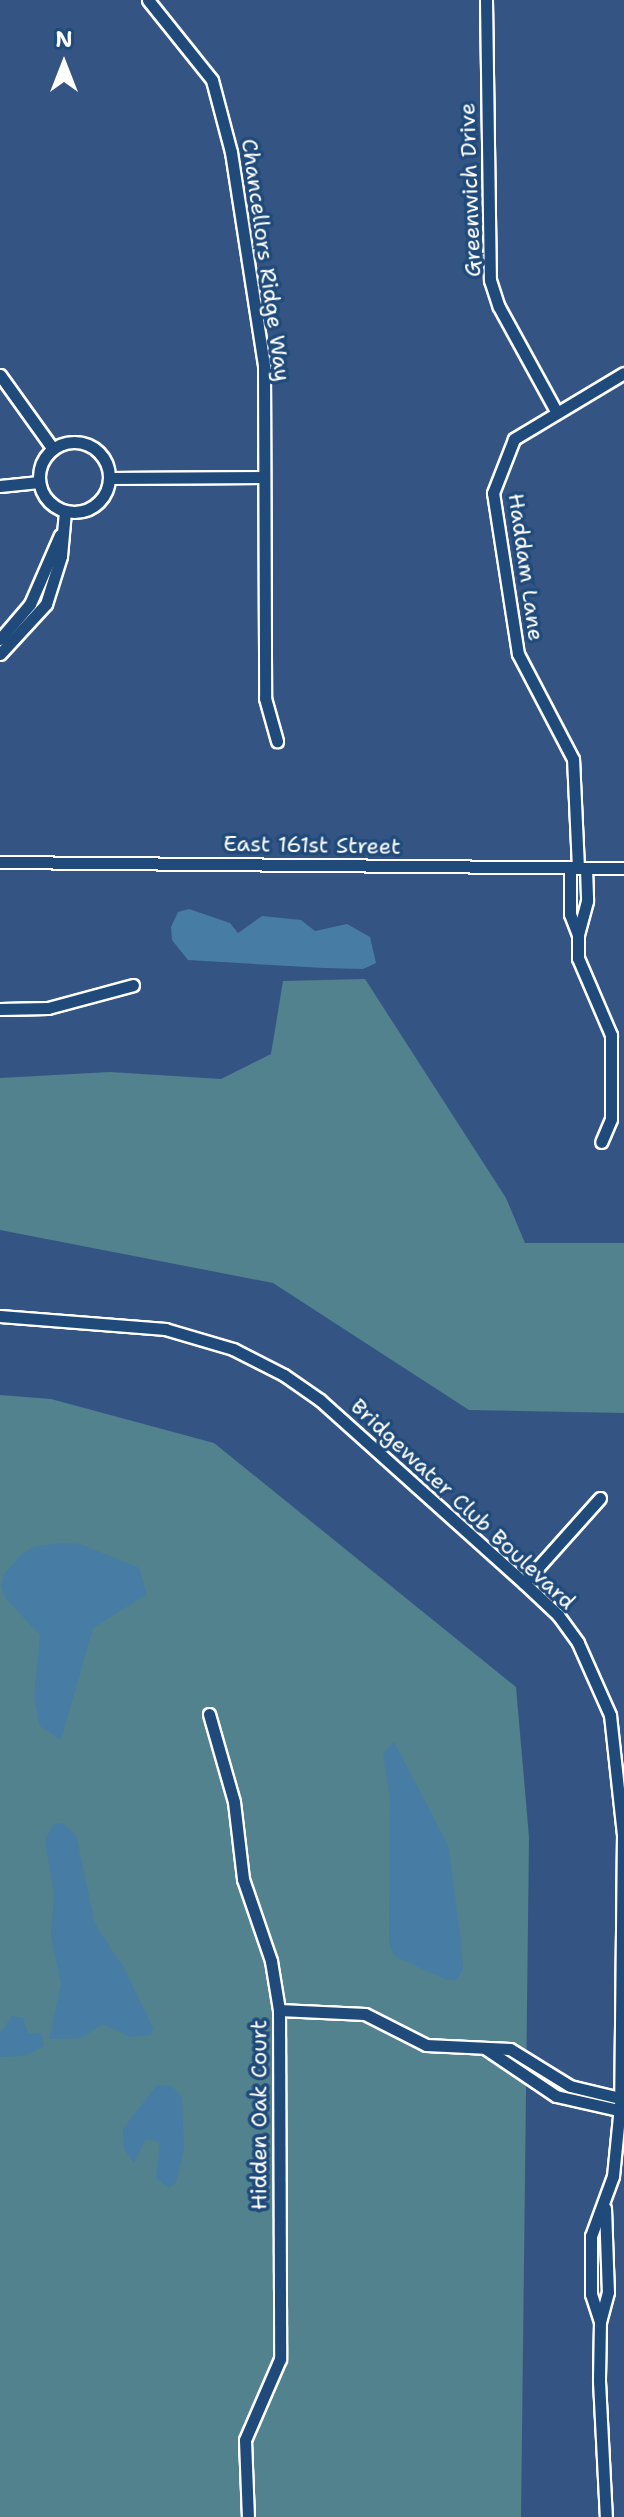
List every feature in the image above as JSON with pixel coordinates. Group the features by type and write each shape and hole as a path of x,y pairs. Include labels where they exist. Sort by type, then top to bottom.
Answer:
{"street":[{"name":"Chancellors Ridge Way","path":"148,0 202,65 224,112 263,354 265,698 277,741"},
{"name":"Greenwich Drive","path":"486,0 490,280 499,307 556,411"},
{"name":"Haddam Lane","path":"578,868 575,767 561,728 518,654 493,511 496,475 504,454 526,429 624,373"},
{"path":"0,375 53,449"},
{"path":"71,442 90,446 104,459 109,478 99,502 83,511 65,511 45,498 39,482 42,464 53,449 71,442"},
{"path":"109,478 264,477"},
{"path":"0,486 39,482"},
{"path":"0,639 30,604 60,535 65,511"},
{"path":"0,654 46,604 61,556 60,535"},
{"name":"East 161st Street","path":"0,862 624,868"},
{"path":"578,868 570,914 578,935 583,976 611,1035 611,1119 601,1142"},
{"path":"578,868 587,901 578,935"},
{"path":"0,1009 48,1008 133,985"},
{"name":"Bridgewater Club Boulevard","path":"0,1316 165,1329 233,1349 271,1369 320,1400 558,1615 578,1643 610,1715 623,1834 622,2112 605,2207 608,2292 600,2321"},
{"path":"524,1583 600,1498"},
{"name":"Hidden Oak Court","path":"209,1714 234,1802 243,1879 271,1961 279,2010 280,2359 245,2440 248,2517"},
{"path":"279,2010 355,2012 426,2045 518,2052 550,2074 582,2090 622,2098"},
{"path":"484,2048 556,2096 622,2112"},
{"path":"540,2083 550,2074"},
{"name":"Bridgewater Club Boulevard","path":"605,2207 591,2236 591,2294 600,2321 606,2517"}],"green space":[{"path":"365,979 506,1198 525,1243 624,1243 624,1413 469,1410 273,1283 0,1230 0,1078 110,1072 221,1079 271,1054 283,981"},
{"path":"0,1395 51,1399 214,1443 516,1687 529,1837 521,2517 0,2517"}],"water":[{"path":"189,909 230,923 238,933 262,916 301,920 315,931 347,924 370,937 376,963 363,969 188,960 172,940 171,927 178,912"},
{"path":"80,1544 139,1568 147,1594 93,1628 61,1740 40,1726 34,1697 40,1635 6,1599 1,1586 4,1574 21,1555 33,1547"},
{"path":"394,1742 448,1845 463,1969 457,1979 447,1980 405,1961 394,1955 389,1943 390,1799 383,1754"},
{"path":"62,1823 76,1835 95,1924 124,1968 153,2028 151,2035 131,2037 103,2024 81,2038 49,2039 61,1984 51,1937 54,1895 45,1840 54,1824"},
{"path":"12,2016 23,2018 28,2033 41,2033 44,2046 24,2056 0,2057 0,2033"},
{"path":"157,2085 172,2086 182,2098 184,2150 176,2182 169,2188 156,2178 160,2142 146,2139 134,2163 124,2149 123,2129"}]}
